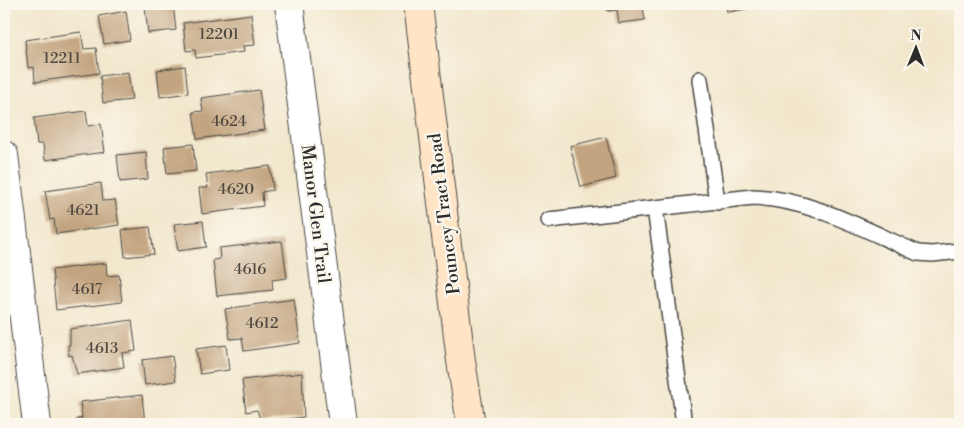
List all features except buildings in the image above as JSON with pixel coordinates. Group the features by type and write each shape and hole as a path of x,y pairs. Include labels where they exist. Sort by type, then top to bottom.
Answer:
{"main road":[{"name":"Pouncey Tract Road","path":"418,4 461,361 471,424"}],"street":[{"name":"Manor Glen Trail","path":"290,4 343,424"},
{"path":"4,155 14,326 37,424"}],"lane":[{"path":"700,80 717,202"},
{"path":"549,220 753,198 791,201 810,206 918,252 932,254 960,251"},
{"path":"655,208 684,424"}]}
